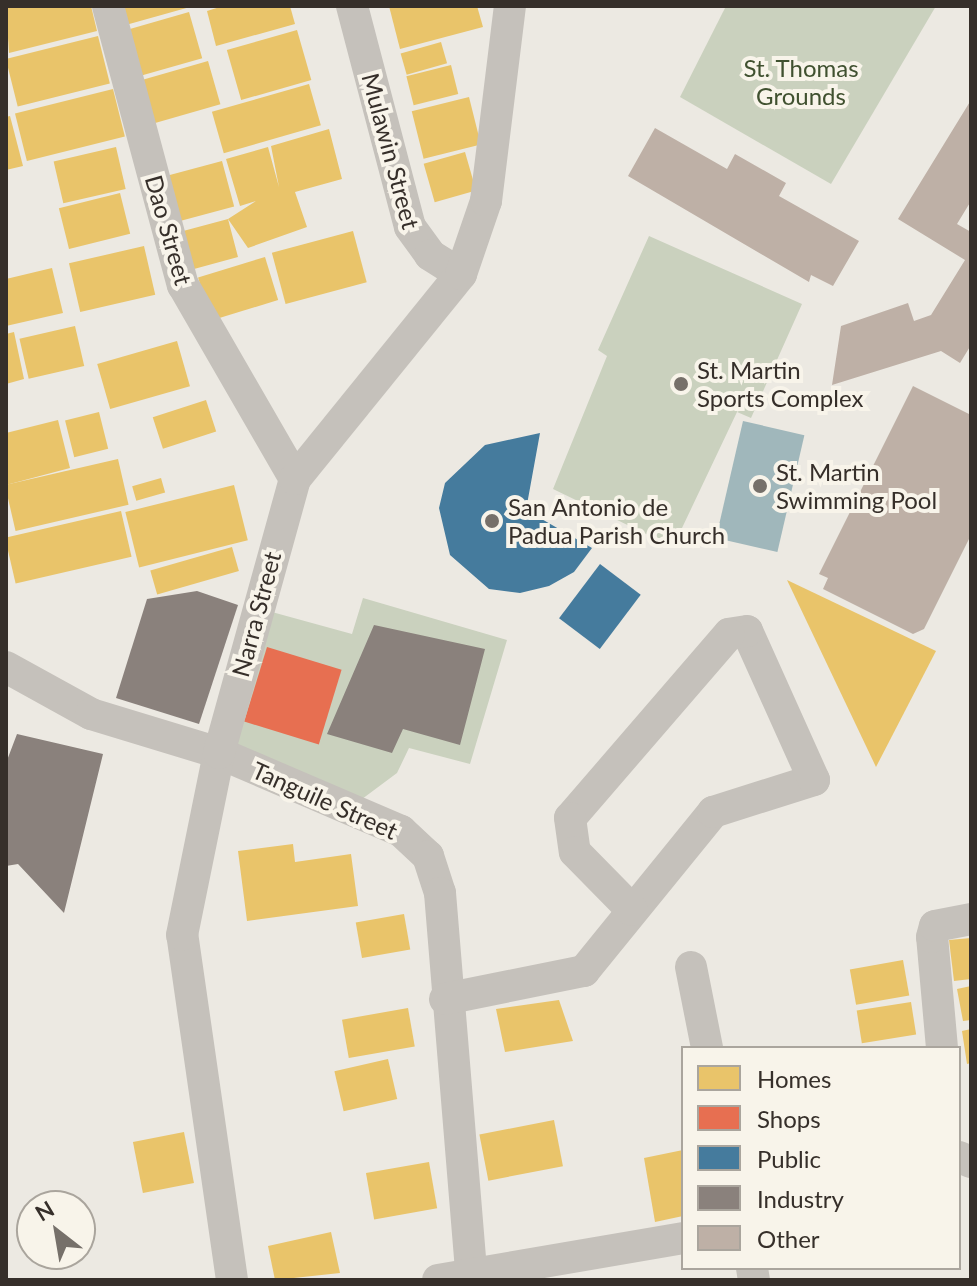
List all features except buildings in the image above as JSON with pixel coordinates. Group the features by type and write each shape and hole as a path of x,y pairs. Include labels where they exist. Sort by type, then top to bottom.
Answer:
{"street":[{"name":"Dao Street","path":"108,6 183,285 295,479"},
{"name":"Mulawin Street","path":"352,6 413,235 461,274"},
{"name":"Narra Street","path":"232,1280 182,935 219,753 295,479 461,274 486,201 510,6"},
{"path":"445,999 584,971 632,910 725,803 814,780 747,631 729,634 570,818 575,852 632,910"},
{"name":"Tanguile Street","path":"6,667 91,714 219,753 401,831 428,856 440,893 445,999 471,1274"},
{"path":"942,1046 935,926 971,919"},
{"path":"691,967 707,1046"},
{"path":"438,1280 681,1238"}],"green space":[{"name":"St. Thomas Grounds","path":"726,6 936,6 831,184 680,97"},
{"name":"St. Martin Sports Complex","path":"649,236 802,304 751,418 737,412 673,547 553,489 607,356 598,350"},
{"path":"363,598 507,640 470,764 409,748 397,773 358,802 221,743 261,609 352,634"}],"water":[{"name":"St. Martin Swimming Pool","path":"743,421 804,435 777,552 716,538"}],"place":[{"name":"St. Martin Sports Complex","path":"681,384"},
{"name":"St. Martin Swimming Pool","path":"760,486"},
{"name":"San Antonio de Padua Parish Church","path":"492,521"}]}
